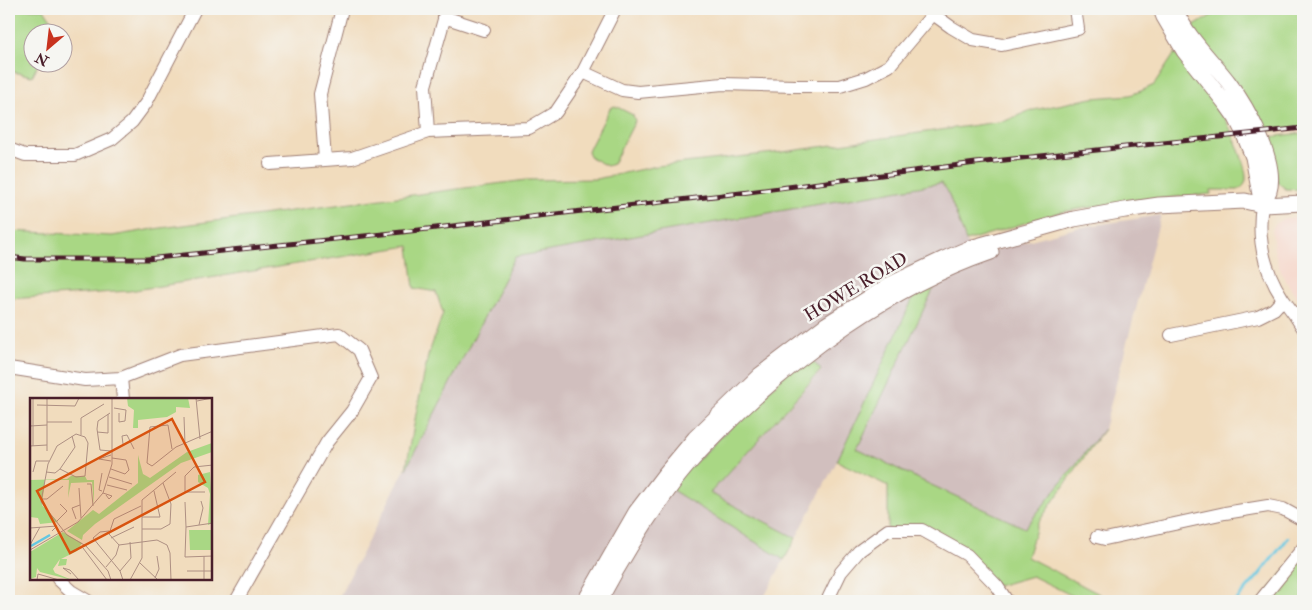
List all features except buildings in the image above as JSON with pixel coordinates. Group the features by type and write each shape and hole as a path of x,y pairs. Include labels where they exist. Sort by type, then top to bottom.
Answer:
{"street":[{"path":"9,149 24,155 75,155 112,139 132,122 146,103 195,9"},
{"path":"325,159 320,94 342,9"},
{"path":"270,164 352,158 428,132 529,128 556,112 584,72 615,9"},
{"path":"584,72 622,90 638,92 723,84 840,86 866,78 889,66 934,11 951,27 973,40 1002,45 1078,29 1075,9"},
{"path":"1161,9 1184,50 1226,104 1243,132 1253,157 1262,205 1260,222 1264,260 1283,299 1303,328"},
{"path":"1175,9 1186,31 1229,83 1252,118 1269,168 1269,190 1262,205"},
{"path":"428,132 425,86 445,13 484,30"},
{"name":"HOWE ROAD","path":"585,601 636,512 695,438 760,375 826,324 890,284 944,258 970,248 1074,219 1159,205 1245,201 1262,205 1303,203"},
{"name":"HOWE ROAD","path":"599,601 628,550 669,488 703,448 742,409 806,354 867,311 942,271 977,257 1076,228 1161,216 1245,211 1262,205"},
{"path":"1171,335 1258,318 1274,309 1283,299"},
{"path":"9,368 85,380 121,378 180,355 339,334 359,350 371,378 352,411 327,442 236,601"},
{"path":"121,378 123,398"},
{"path":"1097,537 1105,539 1225,513 1268,506 1283,509 1303,520"},
{"path":"827,601 841,572 858,551 888,530 922,530 967,555 997,586 1007,601"},
{"path":"1260,601 1303,548"},
{"path":"59,580 71,591 88,601"}],"shaded area":[{"path":"941,183 947,190 963,235 970,248 799,344 585,601 337,601 515,257"},
{"path":"1161,215 1104,429 1025,528 857,449 942,271 1004,247 1076,228"},
{"path":"1284,218 1303,218 1303,298 1296,296 1278,265 1272,232 1276,223"},
{"path":"920,283 837,461 796,538 710,493 821,371 806,354"},
{"path":"669,488 784,560 762,601 599,601"}],"green space":[{"path":"9,9 44,9 52,22 22,22 22,72 34,72 32,76 9,71"},
{"path":"1222,9 1303,9 1303,128 1258,132 1186,31"},
{"path":"1175,53 1220,110 1232,133 1240,153 1246,178 1244,185 1238,190 1211,190 1211,194 1131,201 1061,212 966,241 947,190 941,183 515,257 406,469 428,356 443,313 436,292 414,288 409,246 129,291 9,299 9,231 112,236 526,180 596,179 657,166 783,152 1005,121 1029,111 1092,98 1130,95 1141,91 1154,85"},
{"path":"615,106 633,115 635,121 613,164 607,166 590,157 588,151 610,108"},
{"path":"1303,133 1303,190 1286,189 1278,183 1269,137"},
{"path":"942,271 857,449 1025,528 1104,429 1038,523 1027,557 1113,601 1083,601 1032,576 997,586 967,555 922,530 888,530 888,486 837,461 920,283"},
{"path":"806,354 821,370 710,493 796,538 784,560 669,488"},
{"path":"1303,548 1303,601 1260,601"}],"waterway":[{"path":"1236,601 1288,538"}],"railway":[{"path":"9,257 25,259 147,259 741,193 976,163 1303,128"}]}
